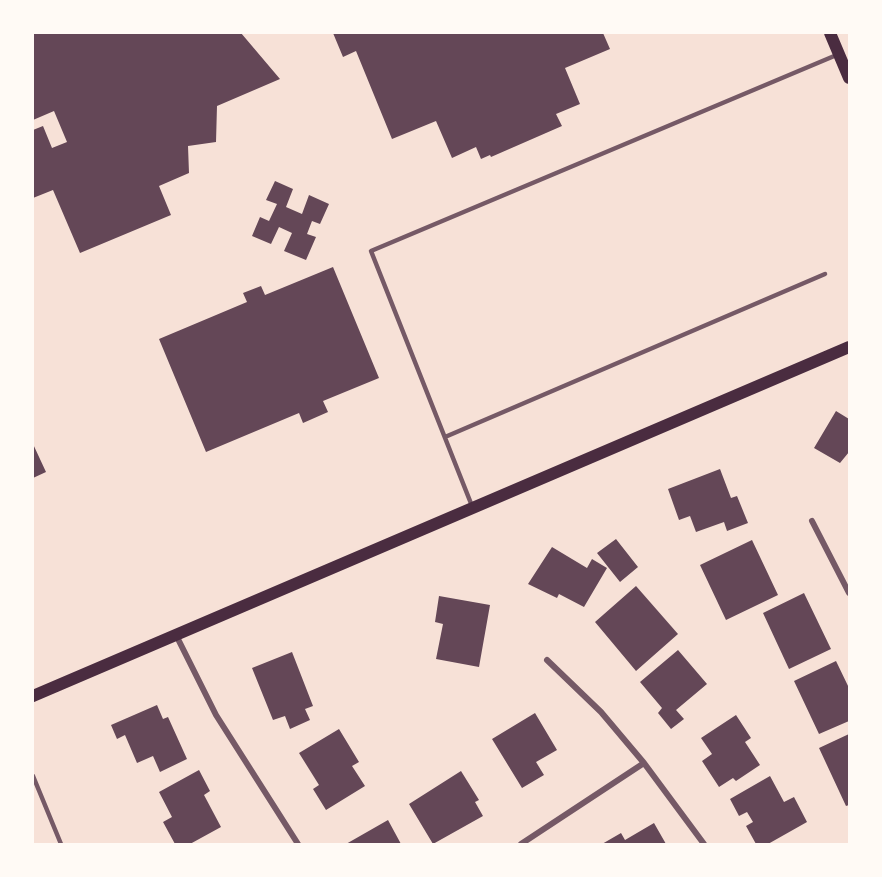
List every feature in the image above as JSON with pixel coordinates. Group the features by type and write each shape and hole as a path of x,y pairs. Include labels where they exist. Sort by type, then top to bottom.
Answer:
{"main road":[{"path":"830,33 849,78"},
{"path":"33,696 849,347"}],"street":[{"path":"812,521 849,593"},
{"path":"176,635 216,715 298,844"},
{"path":"547,660 601,712 644,763 704,844"},
{"path":"521,844 644,763"}],"lane":[{"path":"472,508 371,251 839,54"},
{"path":"445,437 825,274"},
{"path":"33,776 61,844"}],"building":[{"path":"33,33 241,33 280,79 217,106 216,142 188,146 189,173 159,186 171,215 80,253 53,190 33,198 33,130 43,126 52,148 67,142 54,111 33,120"},
{"path":"333,33 603,33 610,49 565,68 580,104 556,114 562,126 491,157 490,155 481,159 476,147 452,158 436,121 392,139 356,51 343,57"},
{"path":"275,181 293,189 286,207 302,214 309,195 329,204 320,224 312,221 307,234 316,237 306,260 284,251 292,233 279,227 271,244 252,236 260,217 269,221 277,204 266,200"},
{"path":"333,267 379,378 323,401 328,412 303,423 299,413 206,452 159,339 247,302 243,293 261,286 265,295"},
{"path":"836,411 849,419 849,452 840,463 814,448"},
{"path":"33,444 46,472 33,478"},
{"path":"720,469 731,498 737,496 748,523 727,531 724,522 696,532 690,516 679,520 668,489"},
{"path":"616,539 638,567 620,582 597,553"},
{"path":"752,540 778,595 726,620 700,565"},
{"path":"552,547 587,568 592,559 607,568 584,607 559,594 557,598 528,584"},
{"path":"636,586 678,634 636,671 595,622"},
{"path":"804,593 831,649 789,669 763,613"},
{"path":"439,596 490,605 479,667 436,659 443,624 435,622"},
{"path":"678,650 707,684 676,710 684,719 671,729 658,713 662,708 640,682"},
{"path":"292,652 313,706 305,709 310,720 290,729 285,716 273,720 252,668"},
{"path":"836,661 849,688 849,721 819,734 794,681"},
{"path":"157,705 163,719 168,717 187,759 160,772 153,756 137,763 125,735 117,739 111,725"},
{"path":"535,713 557,750 536,762 544,775 522,788 492,739"},
{"path":"736,715 751,738 745,742 760,765 736,781 733,778 719,787 702,761 712,754 701,738"},
{"path":"339,729 359,762 352,766 365,786 326,810 313,789 319,785 299,753"},
{"path":"849,734 849,805 846,806 819,748"},
{"path":"199,770 210,791 204,795 221,827 190,844 175,844 163,822 172,817 159,792"},
{"path":"461,771 479,800 475,802 483,816 433,844 409,804"},
{"path":"770,776 784,802 794,797 807,822 768,844 756,844 746,826 753,822 747,812 739,816 730,799"},
{"path":"388,820 401,844 346,844"},
{"path":"654,823 666,844 602,844 621,833 625,840"}]}
